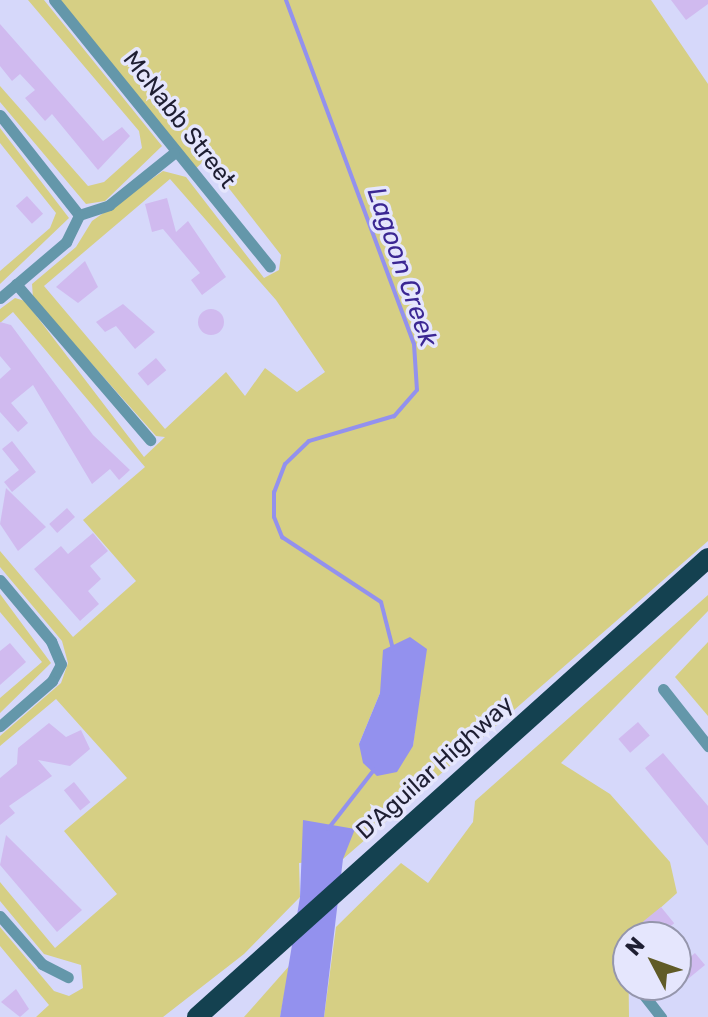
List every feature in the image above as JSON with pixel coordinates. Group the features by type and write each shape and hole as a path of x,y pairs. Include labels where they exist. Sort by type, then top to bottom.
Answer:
{"highway":[{"name":"D'Aguilar Highway","path":"197,1017 219,1007 708,558"},
{"name":"D'Aguilar Highway","path":"464,784 708,573"},
{"path":"182,1017 219,1007"}],"street":[{"name":"McNabb Street","path":"54,0 174,153 270,267"},
{"path":"0,115 79,215"},
{"path":"79,215 109,205 174,153"},
{"path":"0,298 73,235 79,215"},
{"path":"16,284 150,440"},
{"path":"0,580 51,641 61,664 52,681 0,726"},
{"path":"663,689 708,746"},
{"path":"0,916 42,964 68,977"},
{"path":"648,1001 661,1017"}],"shaded area":[{"path":"28,0 44,0 162,146 105,201 86,204 0,102 0,86 88,186 104,182 142,148 139,131"},
{"path":"60,0 651,0 708,84 708,541 343,859 299,863 300,897 244,954 163,1017 36,1017 49,1005 0,946 0,927 54,991 69,996 83,988 81,965 44,954 0,901 0,882 55,948 117,894 64,831 127,778 56,699 0,746 0,736 61,683 68,663 62,641 0,567 0,551 73,637 136,581 83,520 145,467 13,312 0,323 0,309 15,298 25,301 144,457 165,437 156,436 33,298 32,284 76,247 92,221 163,171 186,177 264,278 279,270 281,255 206,159 193,171","holes":["170,179 276,300 325,372 297,392 265,368 245,396 226,372 165,429 44,286","380,693 419,693 413,746 359,744"]},
{"path":"0,128 69,218 0,284 0,271 50,228 56,213 0,143"},
{"path":"0,594 51,663 0,713 0,698 42,662 0,612"},
{"path":"708,595 708,611 561,763 610,794 670,862 677,893 646,921 612,921 612,1001 629,1001 629,1017 324,1017 336,927 401,863 428,883 473,822 475,801"},
{"path":"410,637 427,649 413,746 397,772 377,776 363,763 359,744 380,693 383,650"},
{"path":"708,642 708,716 675,677"},
{"path":"303,820 355,829 343,859 324,1017 280,1017 300,897"},
{"path":"290,965 280,1017 244,1017"}],"building":[{"path":"671,0 708,0 708,4 686,20"},
{"path":"0,24 103,141 122,127 130,136 98,170 52,114 45,121 25,98 35,90 20,74 12,81 0,66"},
{"path":"27,196 43,214 32,224 16,206"},
{"path":"167,198 176,232 188,221 226,277 202,295 191,280 200,273 163,229 152,232 145,204"},
{"path":"85,261 98,287 78,303 56,287"},
{"path":"123,304 155,332 135,349 116,326 105,332 96,322"},
{"path":"211,309 220,313 224,322 220,331 211,335 202,331 198,322 202,313"},
{"path":"0,322 11,325 93,435 130,470 119,480 110,469 92,484 33,385 11,403 28,423 18,432 0,412 0,379 11,369 0,356"},
{"path":"156,358 166,370 148,386 138,373"},
{"path":"12,441 36,472 12,492 4,482 19,470 2,449"},
{"path":"6,488 46,527 18,551 0,524"},
{"path":"67,508 75,517 57,533 49,524"},
{"path":"93,533 108,551 90,566 101,579 88,591 99,604 80,621 34,569 61,546 68,554"},
{"path":"10,643 26,662 0,685 0,651"},
{"path":"638,722 650,736 630,753 618,739"},
{"path":"49,723 66,737 81,730 90,749 70,766 38,760 52,776 9,806 15,813 0,825 0,778 17,764 18,748"},
{"path":"663,753 708,806 708,846 645,768"},
{"path":"74,782 90,802 80,810 64,790"},
{"path":"6,835 82,910 57,932 0,865"},
{"path":"661,907 672,921 644,921"},
{"path":"695,953 705,965 692,976 692,956"},
{"path":"16,989 29,1009 20,1017 1,1002"}],"waterway":[{"name":"Lagoon Creek","path":"286,0 414,344 417,390 394,416 309,441 285,464 274,492 274,517 282,537 381,602 393,649"},
{"name":"Lagoon Creek","path":"328,829 374,770"}]}
